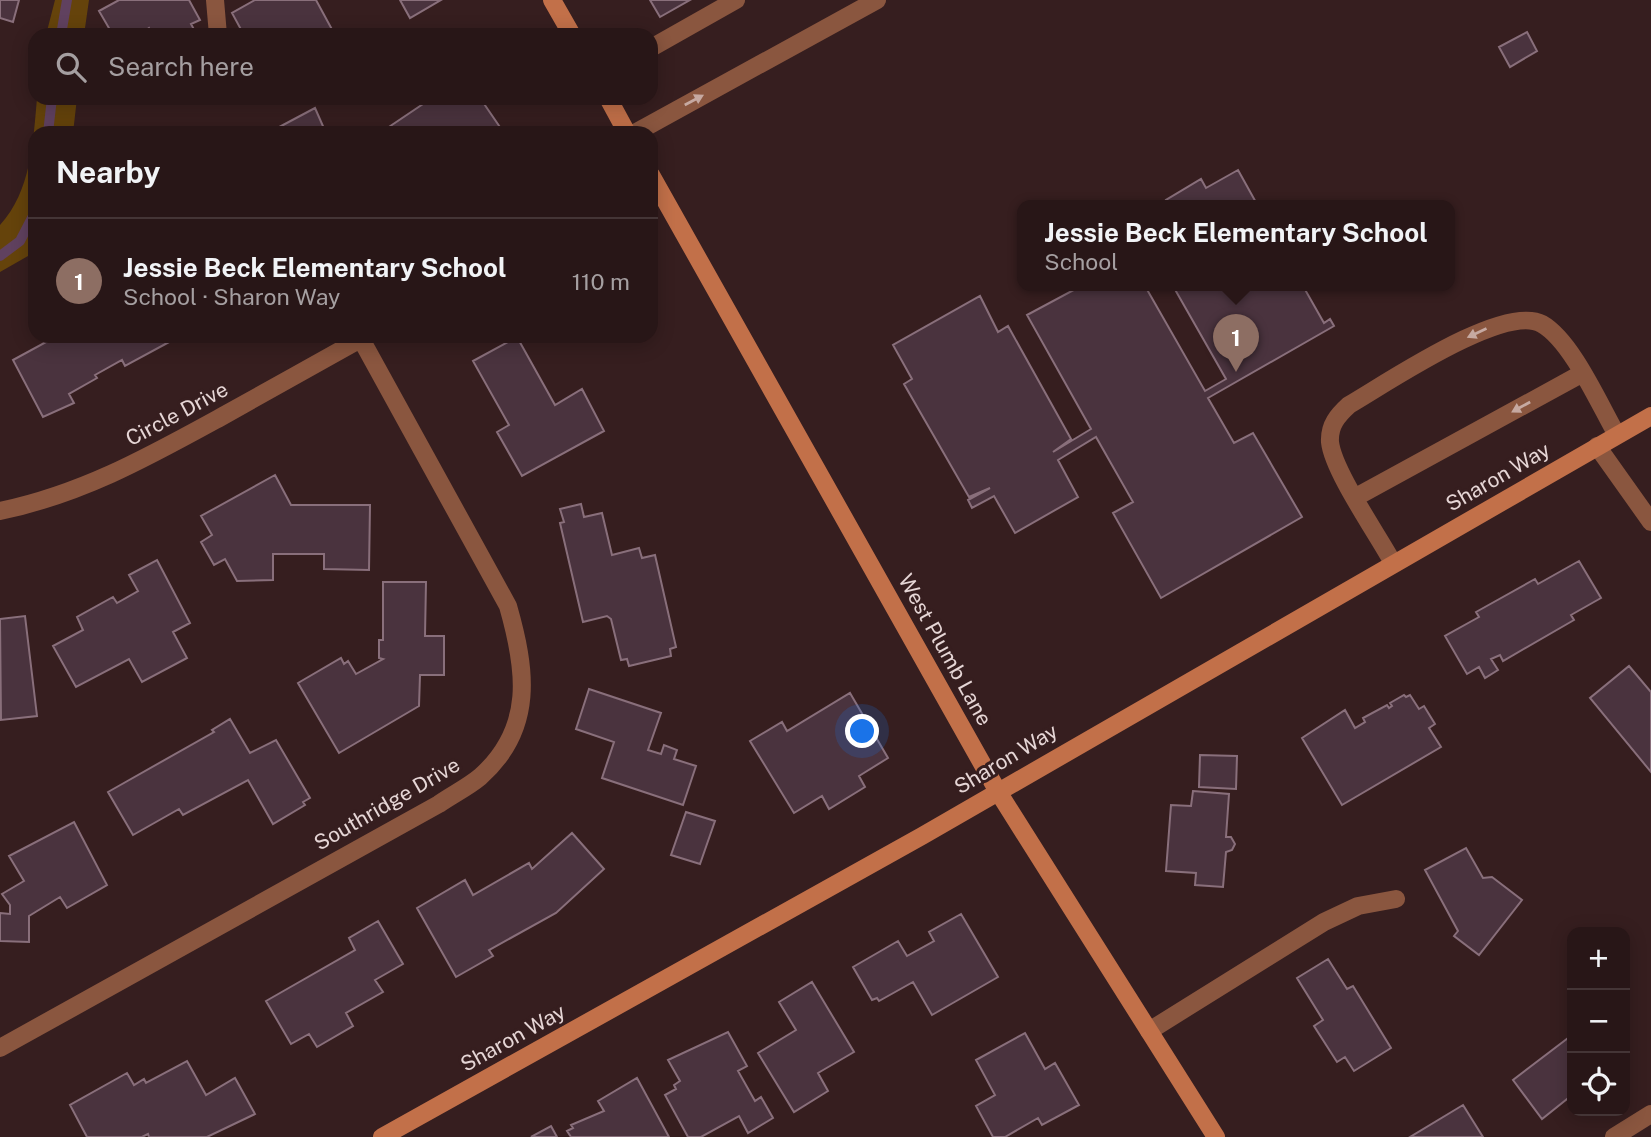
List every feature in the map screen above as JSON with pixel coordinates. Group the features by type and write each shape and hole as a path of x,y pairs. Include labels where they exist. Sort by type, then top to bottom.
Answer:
{"street":[{"path":"215,0 218,28"},
{"path":"552,0 568,28"},
{"path":"658,44 736,0"},
{"path":"648,126 877,0"},
{"path":"612,105 623,126"},
{"name":"West Plumb Lane","path":"658,188 998,790 1216,1137"},
{"path":"1394,563 1339,467 1330,442 1334,419 1349,405 1497,324 1520,319 1542,324 1563,344 1617,435"},
{"name":"Circle Drive","path":"0,511 46,501 91,484 156,452 353,343"},
{"name":"Southridge Drive","path":"0,1048 439,804 480,776 503,748 518,720 524,687 520,648 508,606 367,343"},
{"path":"1356,497 1581,374"},
{"name":"Sharon Way","path":"382,1137 922,836 1651,416"},
{"path":"1597,446 1651,522"},
{"path":"1149,1031 1324,922 1358,906 1396,899"},
{"path":"1614,1137 1651,1114"}],"shaded area":[{"path":"55,0 89,0 85,28 48,28"},
{"path":"36,105 76,105 74,126 34,126"},
{"path":"28,169 28,256 0,272 0,225 10,212"}],"building":[{"path":"0,0 19,0 13,22 0,18"},
{"path":"119,0 189,0 200,20 191,24 193,28 109,28 99,11"},
{"path":"255,0 316,0 331,28 240,28 232,13"},
{"path":"400,0 441,0 410,18"},
{"path":"650,0 690,0 660,17"},
{"path":"1527,32 1537,51 1510,67 1499,47"},
{"path":"422,105 485,105 499,126 390,126"},
{"path":"315,108 323,126 281,126"},
{"path":"1238,170 1255,200 1166,200 1201,179 1206,188"},
{"path":"1072,291 1148,291 1205,391 1226,379 1176,291 1306,291 1324,323 1330,319 1334,326 1208,398 1234,443 1253,433 1302,517 1161,598 1113,513 1133,502 1096,437 1058,460 1078,497 1015,533 994,496 972,508 968,500 990,488 969,497 904,384 912,379 893,345 980,296 998,332 1008,326 1071,439 1053,452 1091,429 1027,315"},
{"path":"44,343 167,343 125,366 122,360 95,375 97,378 69,394 74,403 43,417 13,360"},
{"path":"506,343 520,343 555,405 582,389 604,431 522,476 497,432 509,425 473,361"},
{"path":"275,475 291,505 370,505 369,570 324,569 324,554 273,554 273,580 237,581 225,559 214,565 201,542 212,535 201,516"},
{"path":"581,504 584,517 602,513 612,555 639,548 642,558 655,555 676,647 670,649 671,656 629,666 627,659 621,660 611,619 607,616 583,622 560,523 564,522 560,509"},
{"path":"157,560 190,623 173,632 187,658 142,682 129,659 76,687 53,646 83,630 77,617 113,597 117,603 138,591 129,575"},
{"path":"1579,561 1601,598 1571,615 1574,620 1503,661 1500,655 1491,659 1498,670 1485,678 1479,667 1467,674 1445,636 1479,617 1476,612 1535,579 1538,584"},
{"path":"383,582 426,582 425,636 444,636 444,675 420,675 419,706 339,753 298,683 341,658 344,664 348,661 356,674 383,659 379,658 379,640 383,640"},
{"path":"25,616 37,716 1,720 0,619"},
{"path":"1629,666 1651,692 1651,772 1590,698"},
{"path":"589,689 661,713 648,750 661,754 664,745 677,750 674,759 696,766 683,805 602,778 614,742 576,729"},
{"path":"850,693 888,758 859,776 865,787 829,809 822,796 794,813 750,741 782,722 787,731"},
{"path":"1404,695 1410,695 1419,709 1424,706 1435,724 1429,728 1441,747 1342,805 1302,738 1345,710 1355,728 1365,722 1363,718 1387,705 1389,708 1392,706 1390,703"},
{"path":"230,719 250,753 276,740 310,798 303,802 305,805 273,824 248,780 183,815 179,809 133,835 108,792 214,732 212,730"},
{"path":"1200,755 1237,756 1236,789 1199,787"},
{"path":"1193,791 1229,794 1226,837 1231,837 1235,844 1232,850 1226,852 1223,887 1195,885 1196,873 1166,871 1171,805 1191,806"},
{"path":"686,812 715,821 700,864 671,855"},
{"path":"74,822 107,885 67,908 60,897 29,916 29,942 0,941 0,913 10,914 10,905 2,894 24,881 9,856"},
{"path":"572,833 604,869 556,913 489,950 493,956 456,977 417,908 465,880 473,895 529,863 532,869"},
{"path":"1466,848 1483,878 1492,877 1522,900 1479,955 1454,936 1458,931 1425,870"},
{"path":"961,914 998,977 932,1015 913,982 879,1001 877,998 872,1000 853,967 898,941 907,956 934,941 929,932"},
{"path":"378,921 403,964 375,980 383,992 346,1013 353,1026 317,1047 309,1034 291,1044 266,1001 355,950 349,938"},
{"path":"1328,959 1347,989 1353,986 1391,1048 1354,1071 1345,1057 1337,1062 1314,1026 1323,1020 1297,978"},
{"path":"812,982 854,1052 818,1073 828,1091 794,1112 758,1053 796,1030 779,1002"},
{"path":"728,1032 747,1066 738,1071 755,1101 761,1097 773,1118 748,1133 739,1116 701,1137 688,1137 665,1095 676,1089 674,1085 680,1081 668,1060"},
{"path":"1025,1033 1045,1069 1055,1063 1079,1105 1042,1125 1038,1118 1005,1137 993,1137 976,1106 995,1095 976,1060"},
{"path":"1567,1039 1567,1099 1542,1119 1513,1080"},
{"path":"187,1061 206,1095 235,1078 255,1114 207,1137 149,1137 148,1134 142,1137 87,1137 70,1105 127,1073 134,1085 144,1079 146,1083"},
{"path":"637,1078 669,1137 571,1137 567,1131 573,1128 571,1125 604,1111 598,1101"},
{"path":"1463,1105 1483,1137 1410,1137"},
{"path":"551,1126 557,1137 531,1137"}],"waterway":[{"path":"62,28 67,0"},
{"path":"49,126 51,105"},
{"path":"0,256 20,241 28,226"}],"place":[{"name":"Jessie Beck Elementary School","path":"1236,372"}]}
